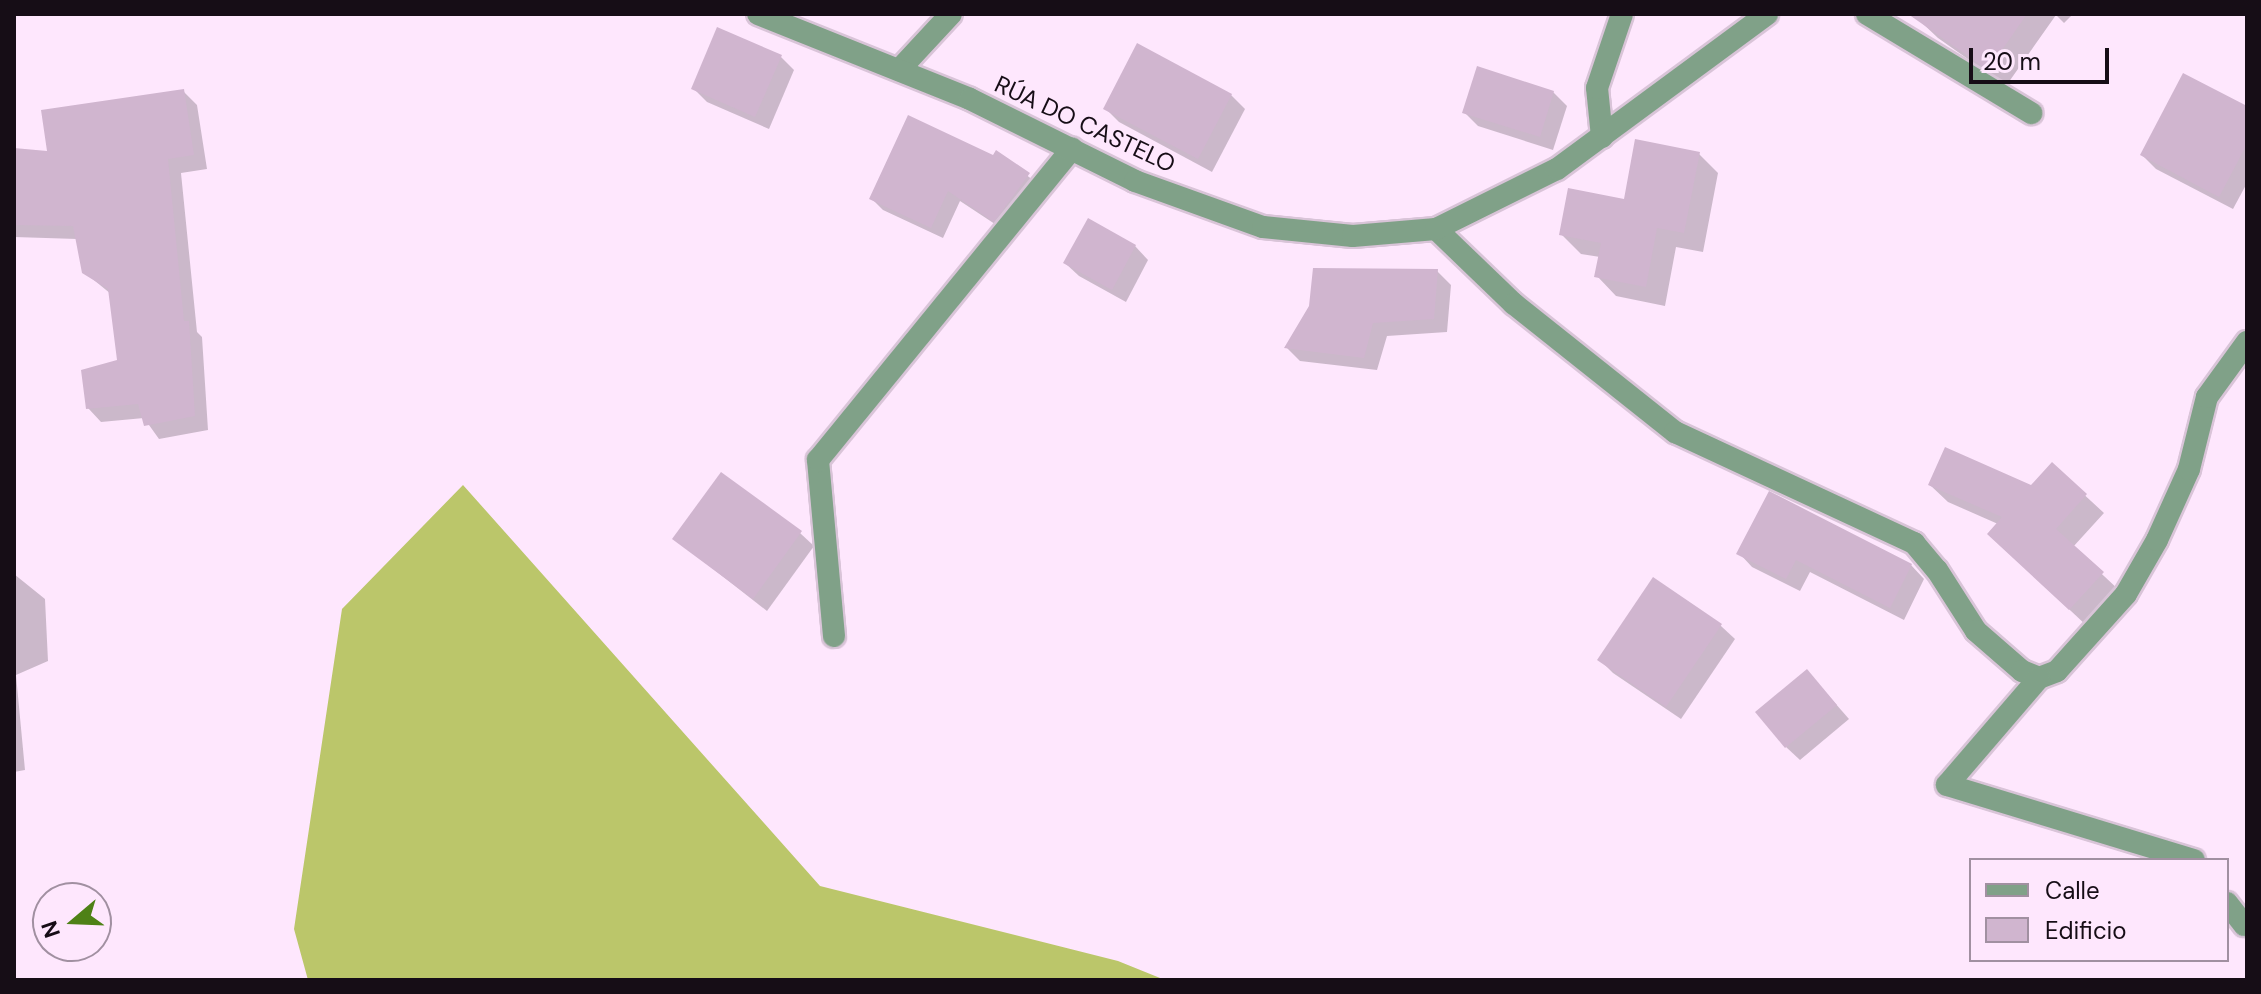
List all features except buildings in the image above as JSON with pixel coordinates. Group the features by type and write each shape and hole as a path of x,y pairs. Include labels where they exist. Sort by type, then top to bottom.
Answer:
{"street":[{"name":"RÚA DO CASTELO","path":"758,14 970,99 1135,181 1263,227 1353,236 1436,229 1557,169 1767,14"},
{"path":"899,70 951,14"},
{"path":"1602,137 1597,88 1622,14"},
{"path":"1867,14 2031,113"},
{"path":"834,636 818,460 1072,149"},
{"path":"1436,229 1514,304 1675,432 1914,543 1937,570 1976,631 2022,671 2039,678"},
{"path":"2187,858 1947,785 2039,678 2057,671 2126,594 2157,540 2189,469 2207,397 2247,342"},
{"path":"2229,906 2244,925"}],"green space":[{"path":"463,485 820,886 1118,961 1165,980 308,980 294,929 342,609"}]}
